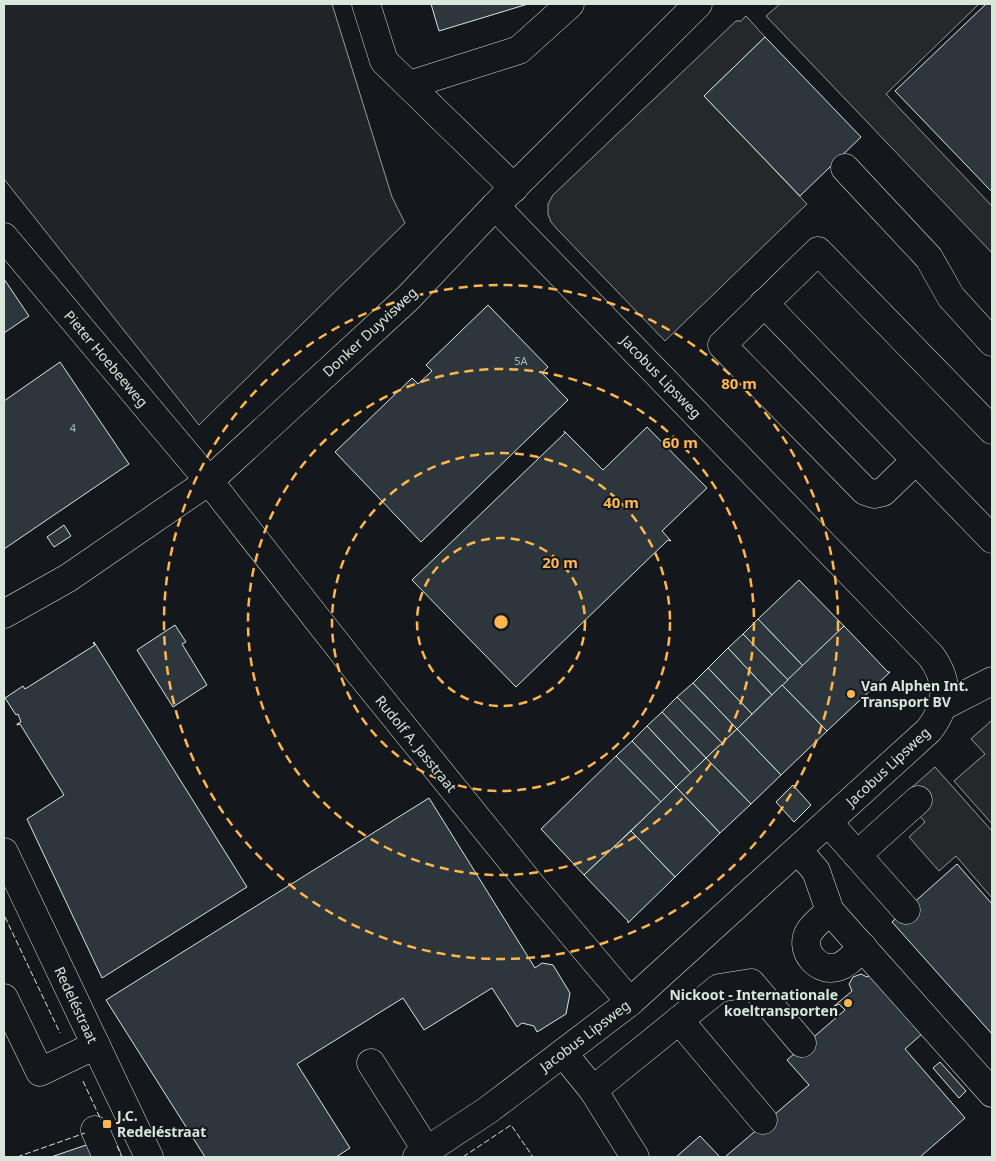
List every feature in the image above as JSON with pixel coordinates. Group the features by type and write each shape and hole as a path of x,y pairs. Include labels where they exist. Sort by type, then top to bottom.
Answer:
{"street":[{"name":"Jacobus Lipsweg","path":"366,4 384,61 409,85 504,197 931,656 939,667 945,692 943,706 938,719 930,730 630,1002 488,1110 420,1155"},
{"path":"409,85 519,50 570,4"},
{"name":"Donker Duyvisweg","path":"4,614 68,578 209,481 408,298 504,197 698,4"},
{"path":"845,168 929,258 951,297 992,342"},
{"name":"Pieter Hoebeeweg","path":"4,237 209,481"},
{"path":"916,460 883,492 874,494 865,491 722,345 818,251 992,430"},
{"path":"764,303 992,539"},
{"name":"Rudolf A. Jasstraat","path":"209,481 358,671 532,886 630,1002"},
{"path":"943,706 992,681"},
{"path":"857,855 918,800"},
{"path":"828,822 906,910"},
{"path":"798,850 816,871 830,911 992,1094"},
{"name":"Redeléstraat","path":"4,852 11,886 96,1045 149,1157"},
{"path":"830,911 808,934 806,944 808,953 813,961 829,968 838,967 846,963 863,947"},
{"path":"593,1090 719,988 751,983 802,1043"},
{"path":"4,998 40,1072 96,1045"},
{"path":"679,1020 763,1120"},
{"path":"563,1053 593,1090 634,1157"},
{"path":"371,1063 420,1155"},
{"path":"95,1130 106,1157"}],"shaded area":[{"path":"4,4 332,4 392,197 405,223 199,425 4,179"},
{"path":"780,4 979,4 886,94 992,206 992,253 766,16"},
{"path":"746,16 765,37 704,96 807,204 665,341 551,222 548,214 548,204 553,195 736,21 741,21"},
{"path":"992,720 992,824 954,781 985,754 971,739"},
{"path":"935,767 992,831 992,898 956,856 939,871 909,837 925,822 902,796"}],"building":[{"path":"431,4 528,4 439,31"},
{"path":"986,4 992,4 992,192 895,91"},
{"path":"765,37 861,137 800,196 704,96"},
{"path":"4,279 29,316 4,333"},
{"path":"488,305 548,367 542,373 568,400 421,542 335,452 412,378 418,384 432,371 426,365"},
{"path":"60,362 129,464 4,549 4,401"},
{"path":"647,427 707,488 662,531 671,541 668,540 516,687 412,580 565,433 564,431 603,470"},
{"path":"64,525 71,536 54,547 47,537"},
{"path":"799,580 844,626 803,666 758,619"},
{"path":"758,619 803,666 788,680 743,634"},
{"path":"175,625 186,642 182,644 207,685 173,707 137,650"},
{"path":"844,626 890,672 827,731 782,685"},
{"path":"743,634 788,680 772,695 728,648"},
{"path":"94,642 247,887 102,978 27,819 64,795 20,724 17,725 21,722 18,714 16,715 5,698 23,686 25,689 95,645"},
{"path":"728,648 772,695 752,714 708,668"},
{"path":"708,668 752,714 737,729 693,683"},
{"path":"693,683 737,729 722,743 677,697"},
{"path":"782,685 827,731 781,775 737,729"},
{"path":"677,697 722,743 706,758 662,712"},
{"path":"662,712 706,758 691,773 647,726"},
{"path":"647,726 691,773 676,787 632,741"},
{"path":"737,729 781,775 751,804 706,758"},
{"path":"632,741 676,787 661,802 616,756"},
{"path":"616,756 661,802 584,875 541,829"},
{"path":"706,758 751,804 720,833 676,787"},
{"path":"793,785 811,805 794,822 776,802"},
{"path":"676,787 720,833 675,877 631,831"},
{"path":"429,798 535,968 542,963 553,965 570,993 566,1014 537,1032 534,1026 522,1023 517,1027 492,988 424,1030 403,998 297,1064 350,1148 336,1157 205,1157 106,1000"},
{"path":"631,831 675,877 628,923 584,875"},
{"path":"957,864 992,904 992,1034 892,922"},
{"path":"873,973 923,1033 905,1049 965,1118 920,1157 725,1157 809,1085 787,1060 845,1010 839,1004 833,1007 852,991 849,984 853,977 861,974 867,977"},
{"path":"940,1062 966,1091 959,1098 933,1068"},
{"path":"700,1136 720,1157 676,1157"},
{"path":"92,1143 97,1157 51,1157"}],"fence":[{"path":"5,917 60,1033"},
{"path":"83,1081 101,1120"},
{"path":"463,1157 511,1125 533,1157"},
{"path":"17,1157 85,1133"},
{"path":"117,1146 122,1157"}],"place":[{"name":"Van Alphen Int. Transport BV","path":"851,694"},
{"name":"Nickoot - Internationale koeltransporten","path":"848,1003"},
{"name":"J.C. Redeléstraat","path":"107,1124"}]}
